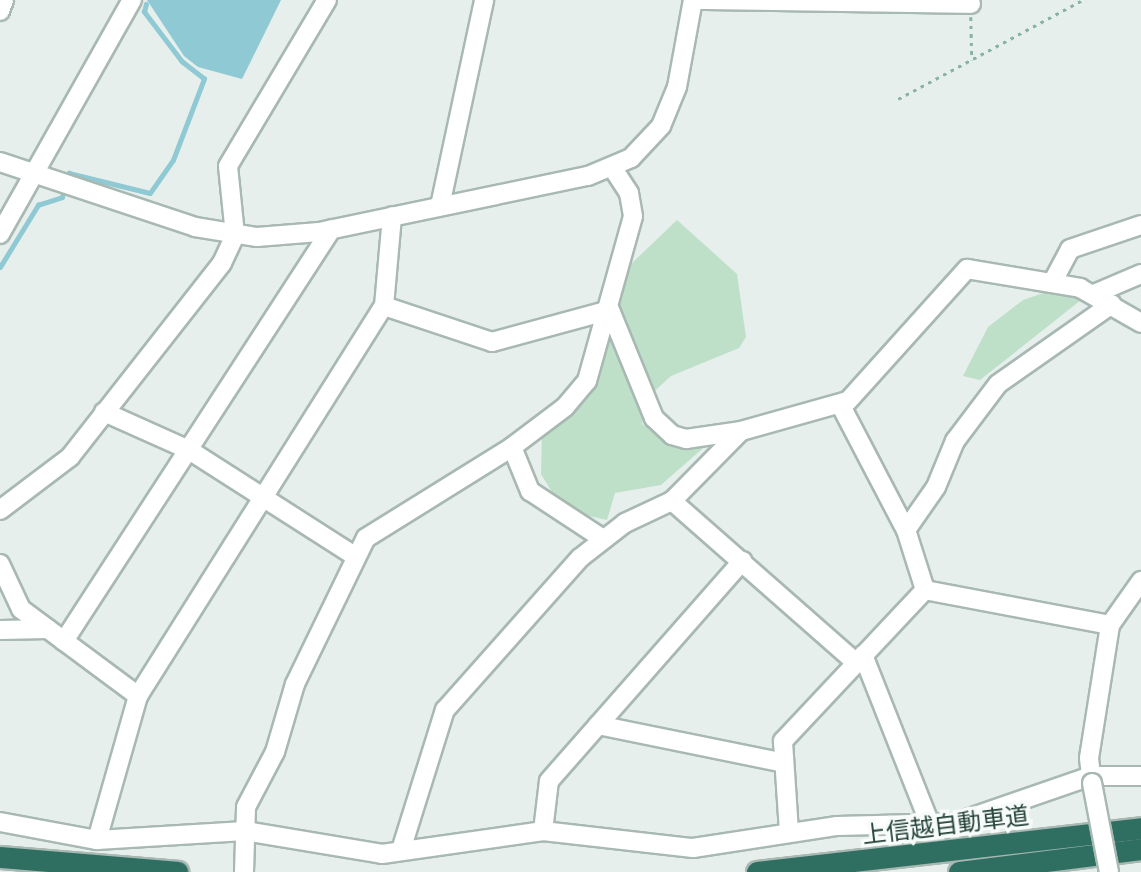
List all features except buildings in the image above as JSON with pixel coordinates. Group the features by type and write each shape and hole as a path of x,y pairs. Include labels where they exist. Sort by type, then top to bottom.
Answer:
{"highway":[{"name":"上信越自動車道","path":"757,872 1141,828"},
{"name":"上信越自動車道","path":"959,872 1141,849"},
{"path":"0,857 177,872"}],"street":[{"path":"0,12 4,0"},
{"path":"0,234 132,0"},
{"path":"0,510 69,457 222,263 235,235 228,166 327,0"},
{"path":"440,206 484,0"},
{"path":"0,162 235,235 331,229 613,168 653,138 673,103 696,0 971,4"},
{"path":"244,872 246,807 275,752 295,684 355,556 392,517 512,447 565,407 587,381 610,310 633,216 629,193 613,168"},
{"path":"97,840 138,696 384,306 392,216"},
{"path":"1052,283 1070,248 1141,225"},
{"path":"64,641 331,229"},
{"path":"610,310 664,428 686,439 741,431 840,404 967,269 1052,283 1094,294 1141,323"},
{"path":"1094,294 1141,274"},
{"path":"906,530 936,487 955,441 999,384 1112,304"},
{"path":"384,306 492,342 610,310"},
{"path":"840,404 906,530 925,590"},
{"path":"104,412 189,450 265,496 355,556"},
{"path":"401,850 439,720 603,539 672,501 741,431"},
{"path":"512,447 530,491 603,539"},
{"path":"672,501 859,658 931,827"},
{"path":"543,831 549,781 742,561"},
{"path":"0,564 21,609 138,696"},
{"path":"1109,872 1092,779 1110,625 1141,581"},
{"path":"925,590 1110,625"},
{"path":"789,832 780,762 783,741 925,590"},
{"path":"0,630 48,629"},
{"path":"598,725 780,762"},
{"path":"0,822 97,840 245,834 365,854 543,831 693,848 789,832 931,827 1092,779 1141,776"}],"path":[{"path":"898,99 1083,0"},
{"path":"971,4 972,60"}],"green space":[{"path":"677,220 737,274 746,337 739,348 671,376 648,397 642,424 670,442 709,443 661,485 615,493 607,520 563,510 541,474 542,430 594,380 631,264"},
{"path":"1049,291 1080,293 1081,300 980,380 963,376 988,327 1023,300"}],"water":[{"path":"147,0 281,0 242,79 198,67 184,56"}],"waterway":[{"path":"68,179 69,173 150,193 173,160 204,79 182,62 144,12 146,4"},
{"path":"0,267 38,205 62,197 65,187"}]}
